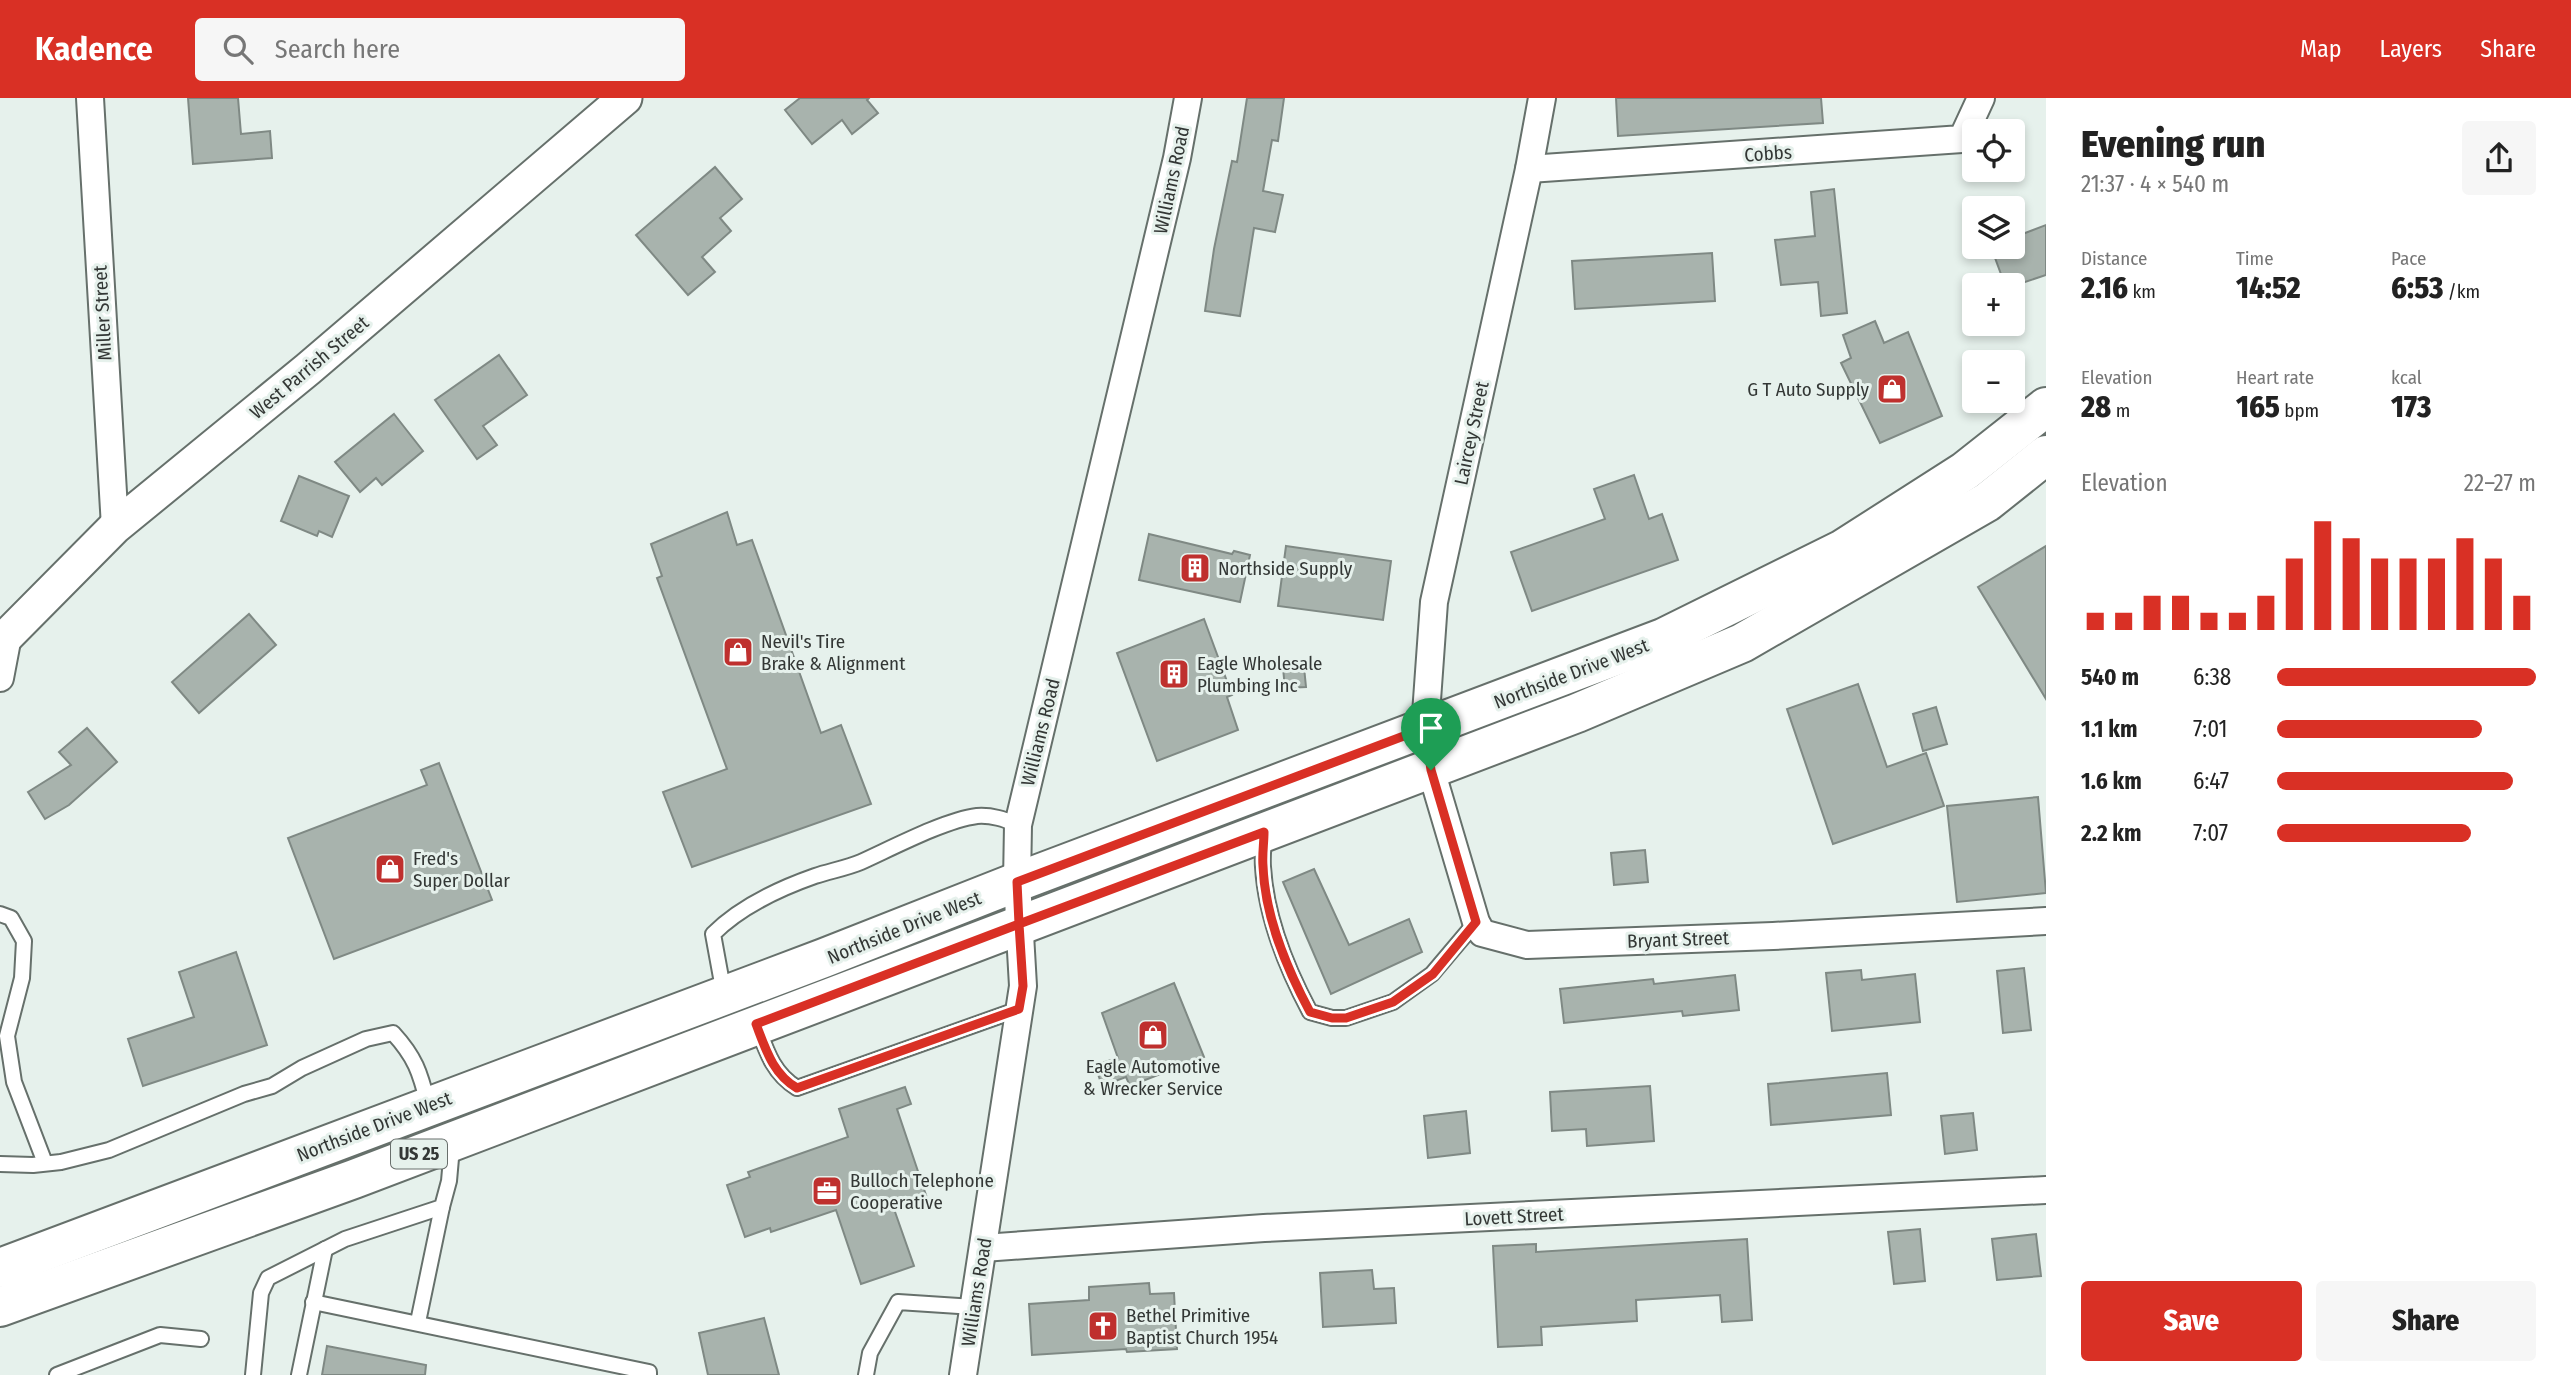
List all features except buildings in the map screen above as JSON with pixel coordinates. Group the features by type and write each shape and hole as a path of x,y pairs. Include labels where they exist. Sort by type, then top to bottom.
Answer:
{"main road":[{"name":"Northside Drive West","path":"0,1268 724,996 1017,882 1663,638 1843,549 1965,471 2046,407"},
{"name":"Northside Drive West","path":"0,1307 354,1179 1577,713 1742,643 1987,502 2046,455"}],"street":[{"name":"Miller Street","path":"90,98 115,527"},
{"name":"West Parrish Street","path":"4,640 115,527 319,360 625,98"},
{"name":"Williams Road","path":"963,1375 1023,986 1017,882 1018,825 1177,158 1188,98"},
{"name":"Laircey Street","path":"1431,770 1425,728 1434,602 1529,169 1542,98"},
{"name":"Cobbs","path":"1529,169 1962,139 1981,98"},
{"path":"0,678 4,640"},
{"path":"1431,770 1476,922"},
{"name":"Bryant Street","path":"1476,922 1482,933 1527,945 1773,936 2046,921"},
{"name":"Lovett Street","path":"983,1248 1264,1228 2046,1190"}],"lane":[{"path":"724,996 713,934 728,919 760,900 935,830 976,817 1000,817 1018,825"},
{"path":"1264,832 1262,865 1272,926 1297,988 1310,1012 1332,1018 1346,1018 1393,1002 1433,974 1476,922"},
{"path":"0,914 11,918 24,941 22,978 7,1036 14,1082 45,1163"},
{"path":"756,1024 772,1065 785,1081 797,1088 1019,1009"},
{"path":"0,1164 45,1163 109,1150 244,1094 272,1086 302,1068 366,1039 393,1033 418,1066 428,1106"},
{"path":"418,1322 449,1181 453,1141"},
{"path":"253,1375 261,1293 268,1278 345,1239 442,1207"},
{"path":"299,1375 325,1249"},
{"path":"313,1302 649,1372 649,1375"},
{"path":"866,1375 870,1353 898,1302 974,1307"},
{"path":"57,1375 160,1335 201,1339"}],"place":[{"name":"G T Auto Supply","path":"1892,389"},
{"name":"Northside Supply","path":"1195,568"},
{"name":"Nevil's Tire Brake & Alignment","path":"738,652"},
{"name":"Eagle Wholesale Plumbing Inc","path":"1174,674"},
{"name":"Fred's Super Dollar","path":"390,869"},
{"name":"Eagle Automotive & Wrecker Service","path":"1153,1035"},
{"name":"Bulloch Telephone Cooperative","path":"827,1191"},
{"name":"Bethel Primitive Baptist Church 1954","path":"1103,1326"}],"route":[{"path":"1431,770 1425,728 1017,882 1019,924 756,1024 772,1065 785,1081 797,1088 1019,1009 1023,986 1019,924 1264,832 1262,865 1272,926 1297,988 1310,1012 1332,1018 1346,1018 1393,1002 1433,974 1476,922 1431,770"}]}
